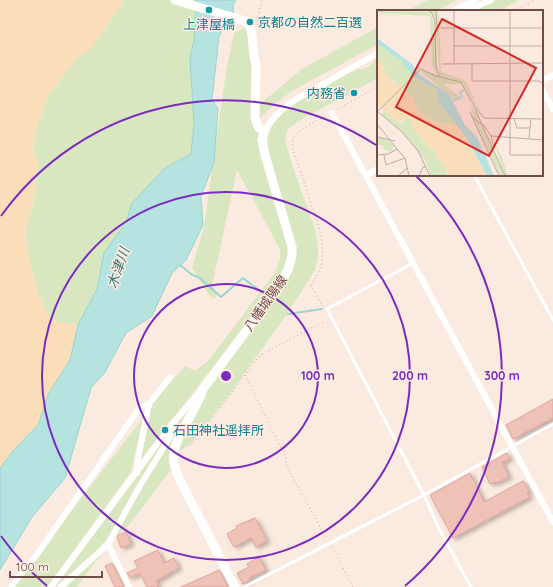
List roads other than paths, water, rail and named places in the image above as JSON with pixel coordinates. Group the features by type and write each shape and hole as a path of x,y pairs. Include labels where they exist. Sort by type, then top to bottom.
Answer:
{"main road":[{"path":"175,0 248,22 251,27 253,56 256,64 254,117 258,127 264,132"},
{"name":"八幡城陽線","path":"235,587 179,478 174,463 174,452 177,442 200,398 203,389 272,296 288,270 292,256 292,247 264,154 262,140 264,132"}],"street":[{"path":"458,10 474,0"},
{"path":"458,10 474,8 491,0"},
{"path":"264,132 272,120 284,107 377,54"},
{"path":"543,80 553,75"},
{"path":"543,91 553,109"},
{"path":"332,112 553,522"},
{"path":"366,175 377,170"},
{"path":"137,473 138,459 149,404 170,377"},
{"path":"51,587 137,473 171,425 203,389"},
{"path":"11,587 38,553 140,407 149,404"},
{"path":"61,587 108,544 138,488 170,437 171,425"},
{"path":"108,544 129,587"}],"lane":[{"path":"475,176 553,320"},
{"path":"413,263 331,305 327,309 424,496 439,529 471,587"},
{"path":"244,587 424,496 553,424"}],"water":[{"name":"木津川","path":"196,0 236,0 233,6 234,15 223,28 219,37 212,99 218,109 214,163 201,196 203,225 186,260 172,273 152,316 126,333 105,372 91,388 65,478 32,517 0,570 0,468 12,452 38,425 49,393 70,360 78,325 97,289 104,253 126,222 132,203 165,168 191,154 194,124 190,58 194,41"}],"waterway":[{"path":"180,265 191,274 200,278 221,297 243,278 260,291"},
{"path":"288,314 322,309"}],"place":[{"name":"上津屋橋","path":"209,10"},
{"name":"京都の自然二百選","path":"250,22"},
{"name":"内務省","path":"354,93"},
{"name":"石田神社遥拝所","path":"165,430"}]}
